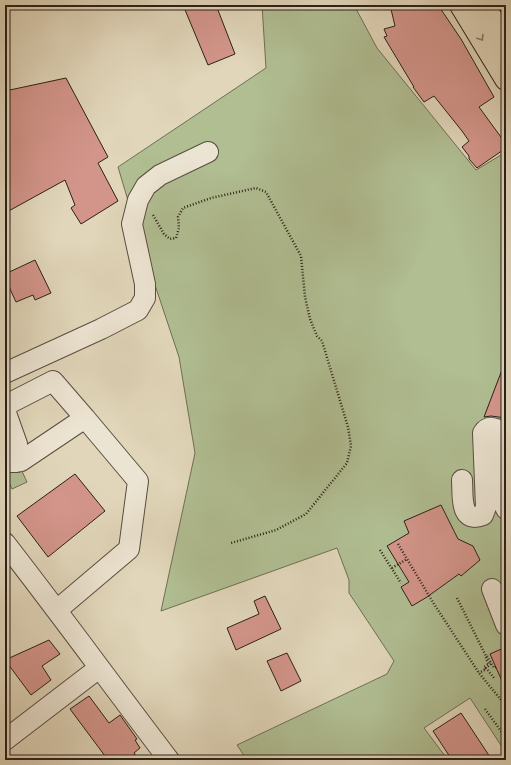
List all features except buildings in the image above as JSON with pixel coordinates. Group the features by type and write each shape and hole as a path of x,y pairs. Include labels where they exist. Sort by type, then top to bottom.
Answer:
{"main road":[{"path":"461,5 506,79"},
{"path":"483,5 506,42"}],"street":[{"path":"5,374 101,330 138,310 145,298 145,284 132,224 138,200 146,186 160,175 208,152"},
{"path":"57,610 129,549 138,481 85,418 53,381 10,403 7,407 6,413 16,444 11,462 21,461 85,418"},
{"path":"462,480 464,510 471,517 476,518 482,515 486,507 483,433 486,428 491,427 496,429 499,433 503,501 506,509"},
{"path":"5,543 169,760"},
{"path":"492,590 506,625"},
{"path":"5,740 99,668"}],"path":[{"path":"144,190 156,222 164,234 170,239 176,238 179,228 178,217 183,208 211,198 256,188 266,192 301,256 305,297 310,319 317,336 322,341 348,427 350,446 347,463 306,514 276,530 232,543"},
{"path":"398,544 434,604 479,673 506,706"},
{"path":"380,550 401,583"},
{"path":"392,568 407,559"},
{"path":"457,598 486,656 494,668 496,667"},
{"path":"479,673 486,669 484,667 489,664 486,656"},
{"path":"492,664 486,668 494,678"},
{"path":"485,710 506,738"}],"green space":[{"path":"262,5 354,5 377,48 476,170 506,152 506,753 470,698 424,728 448,760 247,760 237,745 387,674 394,661 349,593 349,580 337,548 161,611 195,453 179,357 138,234 118,167 266,68"},
{"path":"20,467 27,482 12,489 5,474"}]}
